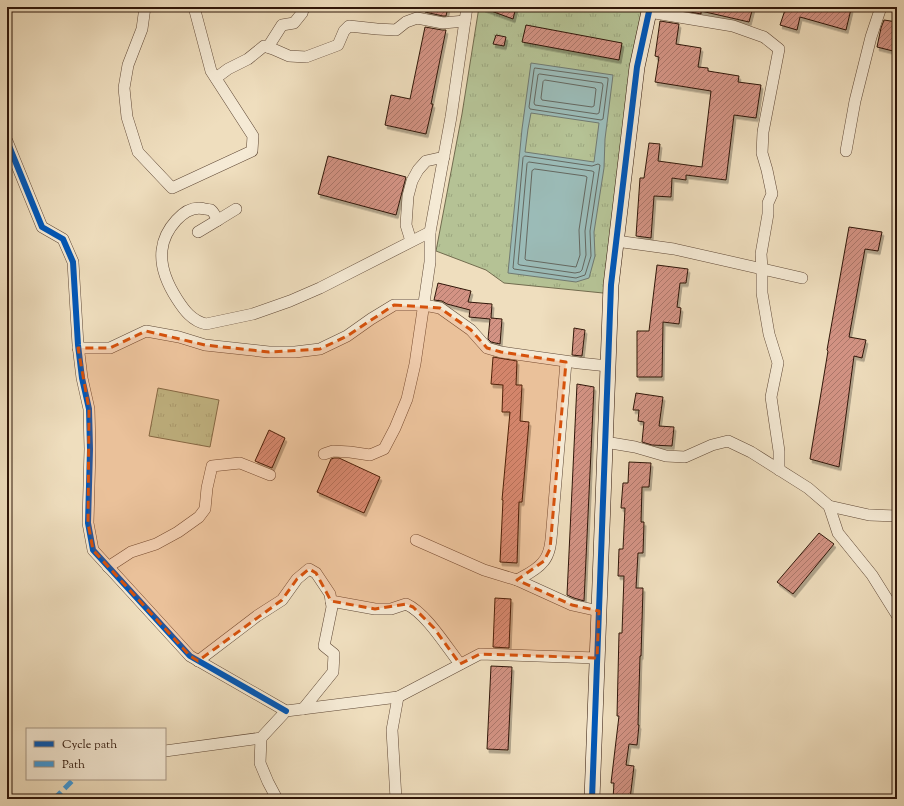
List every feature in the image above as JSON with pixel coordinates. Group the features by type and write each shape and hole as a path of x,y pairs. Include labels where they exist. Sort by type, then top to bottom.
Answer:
{"street":[{"path":"145,7 142,29 128,65 124,88 127,117 138,152 172,188 252,150 254,136 211,71 194,7"},
{"path":"268,47 282,25 294,23 302,13 304,7"},
{"path":"324,454 332,451 370,455 384,449 395,428 407,399 415,364 424,306 430,262 430,232 451,117 467,7"},
{"path":"846,151 855,101 871,37 881,7"},
{"path":"592,799 611,285 637,67 649,10 733,26 764,37 779,49 763,132 762,153 772,194 768,203 768,214 761,254 762,292 769,334 778,363 771,397 779,451 779,470"},
{"path":"216,78 228,69 248,59 264,46 289,56 306,58 338,45 344,31 349,26 396,30 406,22 417,18 443,23 465,21"},
{"path":"7,141 42,227 63,239 73,262 78,348 82,378 89,409 90,449 88,523 93,550 190,656 286,711"},
{"path":"412,241 406,225 408,196 412,181 418,170 426,161 444,157"},
{"path":"218,220 212,210 195,208 189,210 176,221 168,231 164,239 162,251 162,261 165,275 174,293 193,319 206,324 253,314 290,301 320,288 430,232"},
{"path":"198,232 236,209"},
{"path":"616,241 674,249 802,278"},
{"path":"78,348 110,348 146,331 205,345 269,352 295,352 320,349 347,336 394,305 424,306 440,308 470,330 487,348 501,352 566,362 608,366"},
{"path":"517,580 534,570 544,561 550,549 566,362"},
{"path":"605,442 635,447 666,456 685,457 712,445 728,441 752,452 808,488 829,506 869,514 897,516"},
{"path":"108,567 131,552 156,544 178,532 199,517 205,509 207,488 212,466 240,463 270,475"},
{"path":"829,506 838,532 872,575 897,615"},
{"path":"416,540 484,570 517,580 572,605 599,611"},
{"path":"198,661 257,616 282,600 297,579 309,569 316,573 330,594 332,607 324,646 334,654 333,672 304,708"},
{"path":"331,601 375,609 391,608 406,604 413,607 434,628 460,664"},
{"path":"166,751 261,738 286,711 398,697 480,654 597,658"},
{"path":"396,799 392,730 398,697"},
{"path":"261,738 260,763 268,782 278,799"}],"highlighted area":[{"path":"394,305 440,308 471,330 487,348 501,352 566,362 550,549 544,561 517,580 572,605 599,611 597,658 480,654 460,664 434,628 413,607 406,604 375,609 331,601 316,573 309,569 297,579 282,600 198,661 190,656 93,550 88,523 89,409 78,348 110,348 146,331 205,345 269,352 320,349 347,336"}],"green space":[{"path":"479,7 650,7 611,285 603,293 504,283 486,270 436,251 462,114"},
{"path":"158,388 219,400 210,447 149,436"}],"water":[{"path":"531,63 613,75 605,139 604,168 594,232 595,256 589,278 576,282 508,273 522,129","holes":["531,113 599,123 594,162 525,152"]}],"building":[{"path":"426,7 448,7 446,16 443,16 425,12"},
{"path":"483,7 516,7 513,19"},
{"path":"669,7 753,7 749,22 701,11 701,14"},
{"path":"786,7 843,7 851,9 846,30 800,17 797,30 780,25"},
{"path":"884,20 897,22 897,52 877,47"},
{"path":"660,21 679,24 676,44 701,48 698,67 708,68 708,71 739,76 738,82 761,85 756,118 734,115 726,180 686,175 686,180 672,178 671,197 654,196 651,238 636,236 640,178 644,178 649,143 660,144 658,161 702,167 711,91 655,82 659,57 655,56"},
{"path":"526,25 622,43 619,60 522,42"},
{"path":"425,27 446,30 431,104 433,104 426,134 385,125 391,95 410,99"},
{"path":"496,35 506,37 504,46 493,44"},
{"path":"328,156 406,177 396,215 318,194"},
{"path":"849,227 882,232 878,251 865,249 849,337 866,340 862,358 854,356 839,467 810,459 827,350"},
{"path":"657,265 688,269 686,283 680,283 677,307 681,308 679,324 663,322 662,377 637,377 637,331 649,331"},
{"path":"438,283 471,291 468,302 492,304 491,318 502,319 500,344 491,342 488,339 490,319 469,317 470,310 434,300"},
{"path":"574,328 585,330 582,356 572,355"},
{"path":"493,357 517,361 516,385 522,385 520,421 529,422 522,502 519,502 517,563 500,562 502,500 510,412 502,412 503,385 491,384"},
{"path":"577,384 594,387 584,601 567,595"},
{"path":"636,393 663,397 659,426 674,427 672,446 652,445 642,442 644,422 638,421 639,410 633,410"},
{"path":"269,430 285,438 272,468 255,461"},
{"path":"339,458 380,477 364,513 317,492 331,459"},
{"path":"629,462 651,463 649,487 642,487 641,522 644,522 643,553 638,553 636,588 643,588 639,725 637,745 629,744 626,765 634,766 630,799 613,799 614,783 611,783 619,716 617,716 619,633 622,633 624,576 618,576 619,549 623,549 625,508 621,508 623,483 628,483"},
{"path":"819,533 834,544 793,594 777,582"},
{"path":"495,598 511,599 509,648 493,647"},
{"path":"491,666 512,667 508,750 487,749"}],"marked path":[{"path":"54,799 73,780"}],"cycle path":[{"path":"592,799 611,285 637,67 650,7"},
{"path":"7,141 42,227 63,239 73,262 78,345 82,378 89,409 90,449 88,523 93,550 190,656 286,711"}]}
